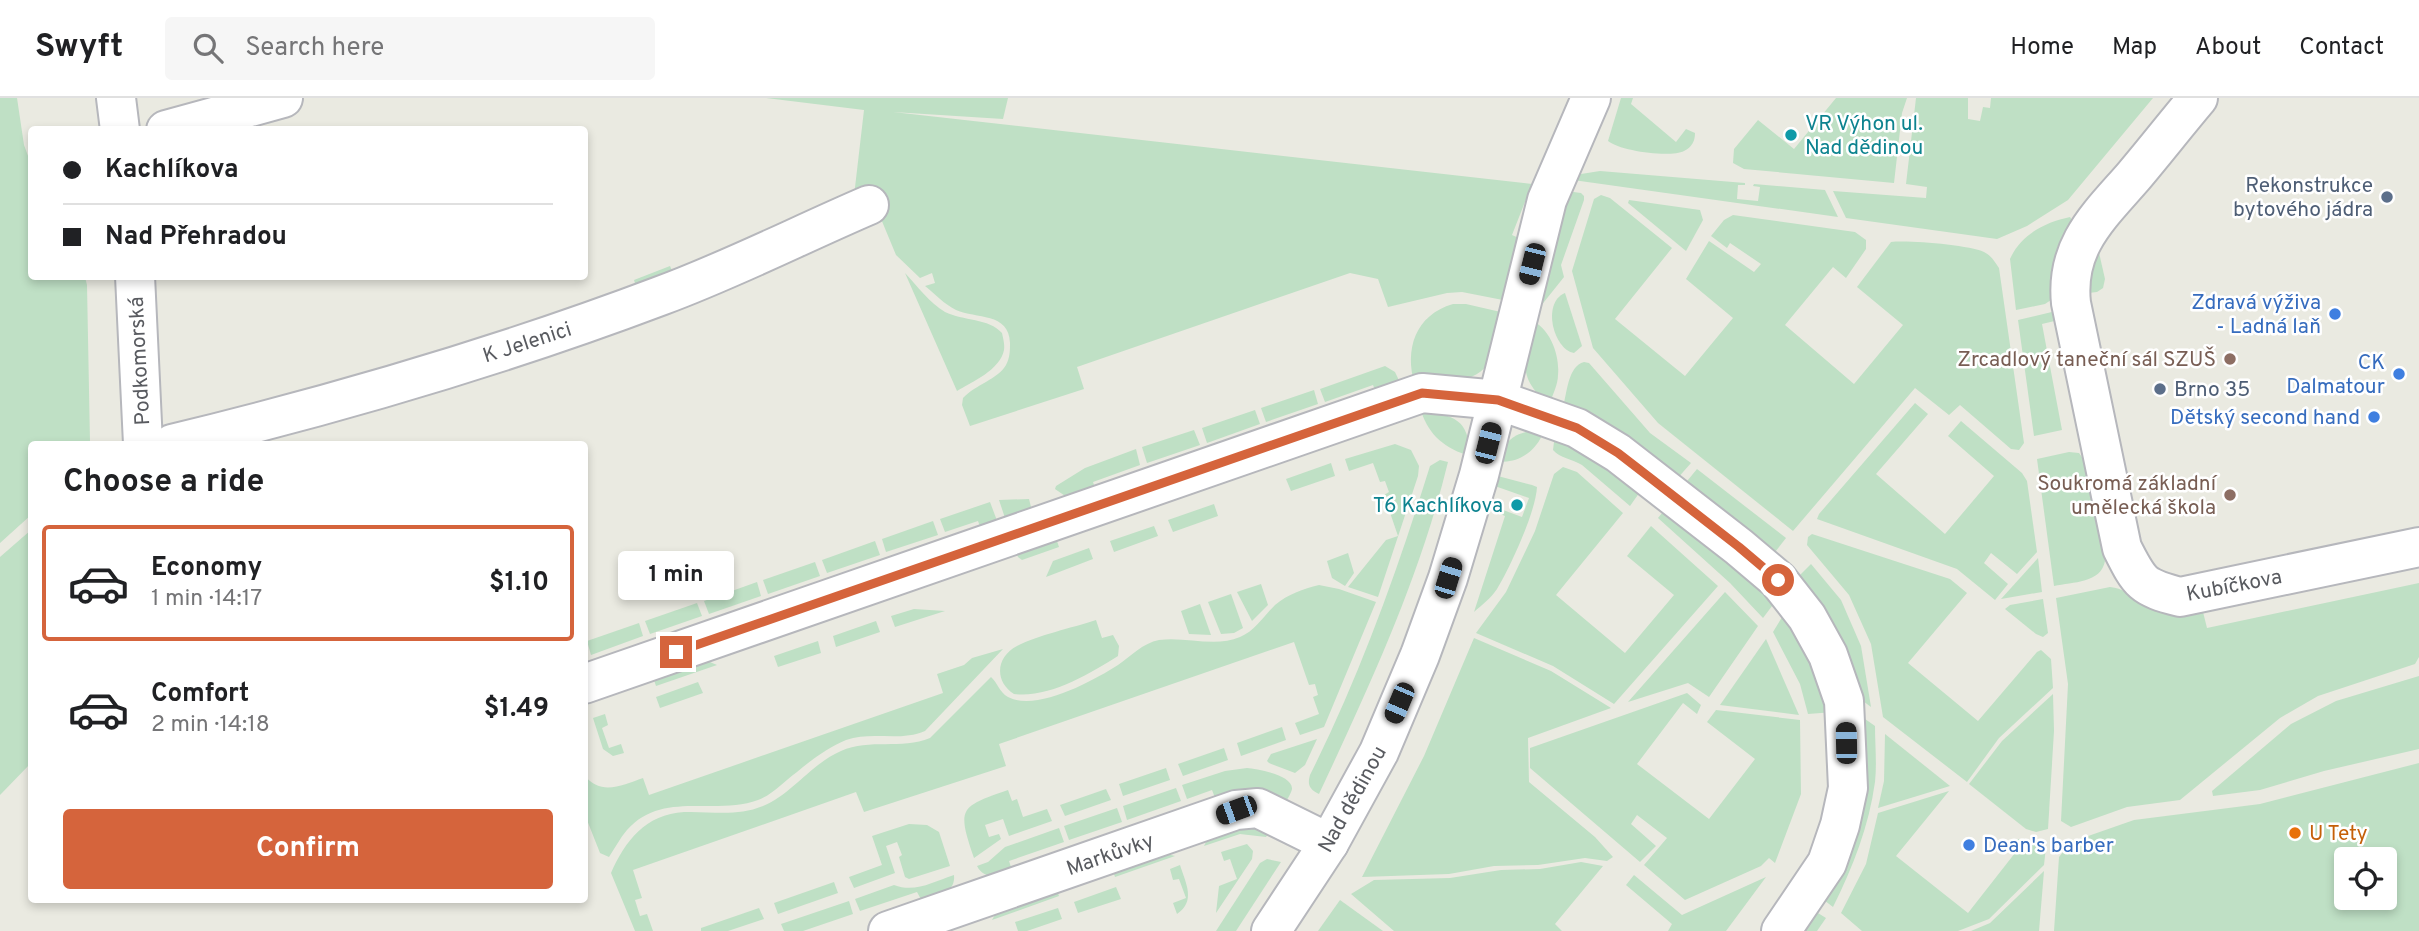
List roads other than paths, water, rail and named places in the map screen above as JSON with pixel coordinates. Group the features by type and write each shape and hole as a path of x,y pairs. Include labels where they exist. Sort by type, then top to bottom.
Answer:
{"street":[{"path":"116,98 120,126"},
{"path":"181,126 283,98"},
{"name":"Nad dědinou","path":"1270,931 1329,843 1379,752 1420,655 1452,565 1482,464 1548,200 1591,98"},
{"name":"Kubíčkova","path":"2198,98 2099,214 2076,253 2071,276 2070,298 2122,548 2134,572 2149,589 2180,597 2419,547"},
{"name":"K Jelenici","path":"184,441 280,418 504,351 662,296 869,205"},
{"name":"Podkomorská","path":"135,280 143,441"},
{"path":"588,683 1422,393 1498,400 1577,428 1618,453 1778,580 1818,635 1844,701 1847,788 1840,825 1827,863 1781,931"},
{"name":"Markůvky","path":"888,931 1236,810 1258,808 1329,843"}],"place":[{"name":"VR Výhon ul. Nad dědinou","path":"1791,135"},
{"name":"Rekonstrukce bytového jádra","path":"2387,197"},
{"name":"Zdravá výživa - Ladná laň","path":"2335,314"},
{"name":"Zrcadlový taneční sál SZUŠ","path":"2230,359"},
{"name":"CK Dalmatour","path":"2399,374"},
{"name":"Brno 35","path":"2160,389"},
{"name":"Dětský second hand","path":"2374,417"},
{"name":"Soukromá základní umělecká škola","path":"2230,495"},
{"name":"T6 Kachlíkova","path":"1517,505"},
{"name":"U Tety","path":"2295,833"},
{"name":"Dean's barber","path":"1969,845"}]}
